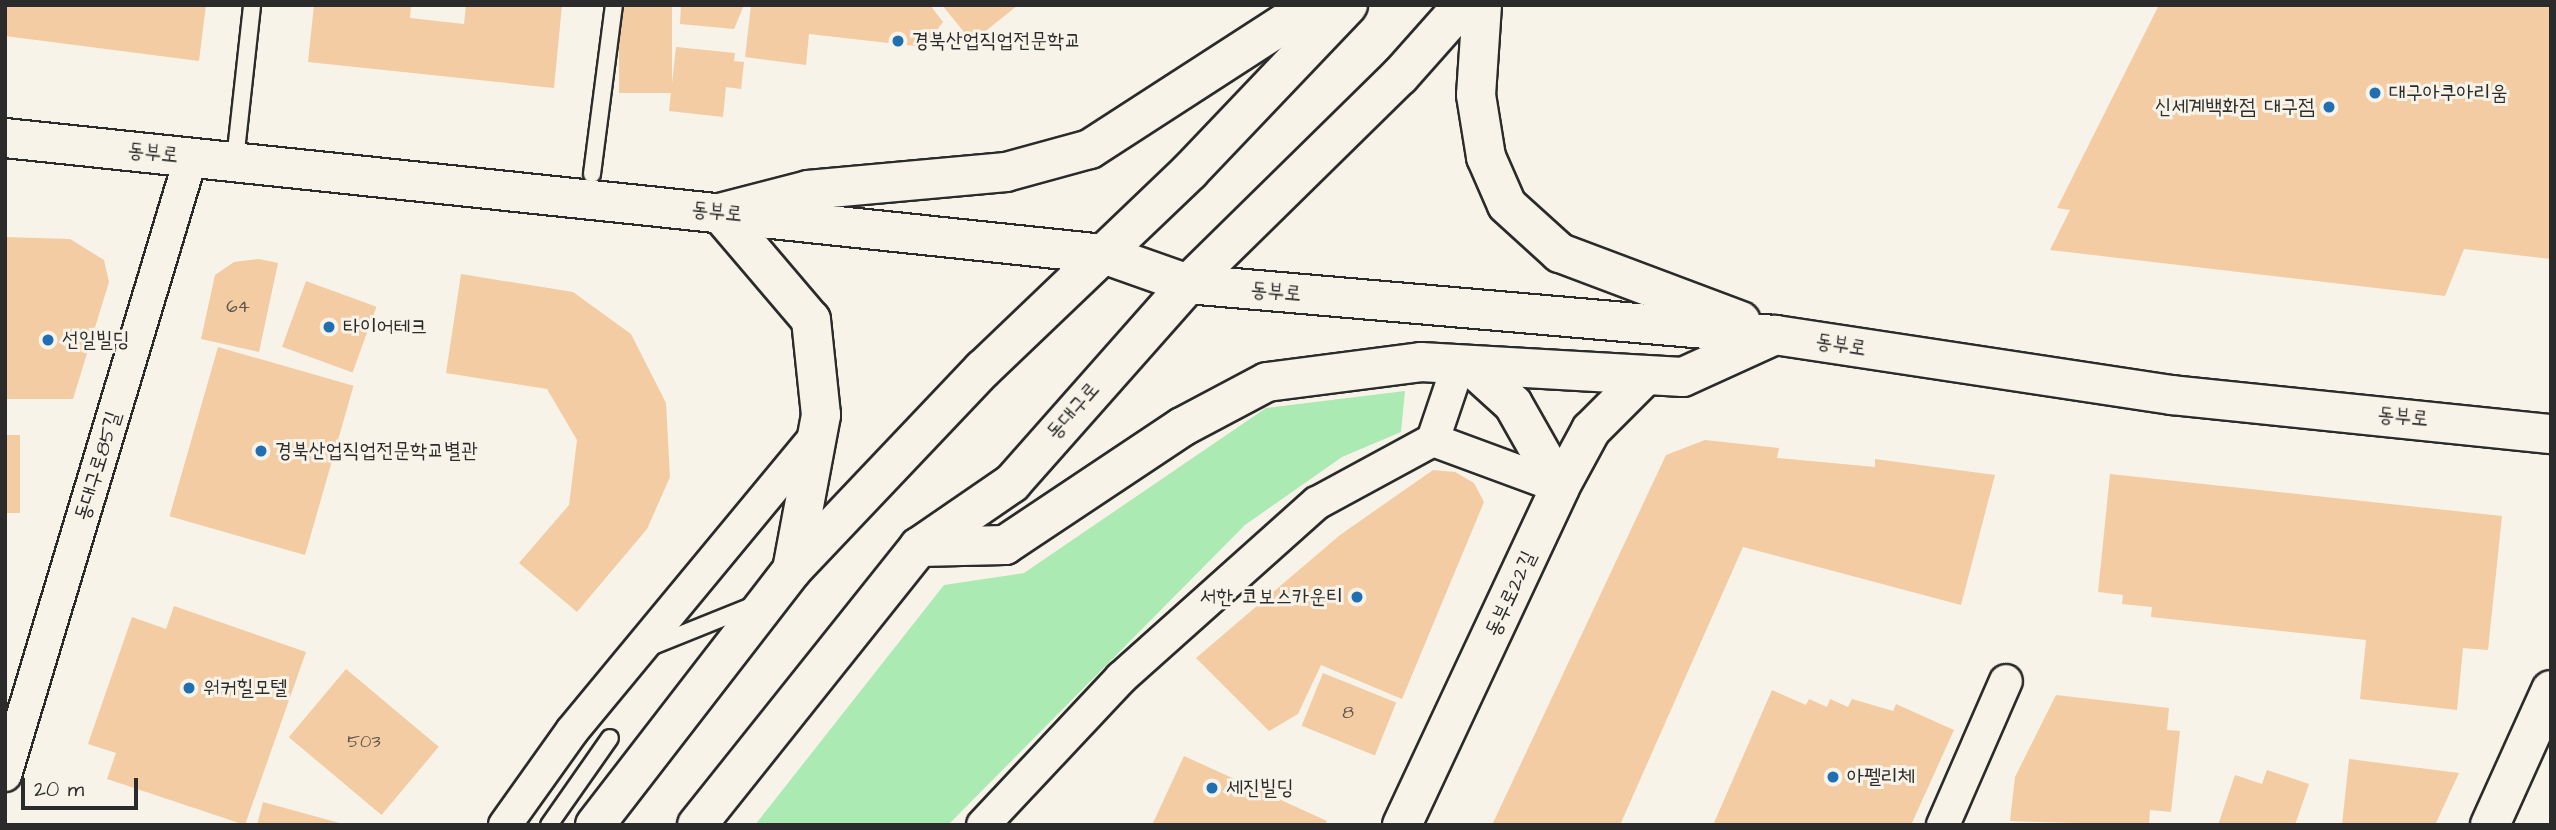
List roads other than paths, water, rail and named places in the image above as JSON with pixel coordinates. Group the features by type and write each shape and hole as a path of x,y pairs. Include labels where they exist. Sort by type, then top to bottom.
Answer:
{"main road":[{"path":"781,585 818,434 822,389 811,320 720,213 808,190 1006,172 1090,149 1313,5"},
{"path":"595,825 781,585 1103,254 1190,171 1348,5"},
{"name":"동대구로","path":"697,825 919,547 1012,483 1188,284 1400,76 1463,5"},
{"path":"1482,5 1476,95 1486,157 1507,205 1560,253 1775,335"},
{"name":"동부로","path":"5,138 191,158 235,160 1103,254 1188,284 1775,335 2172,395 2551,434"},
{"path":"919,547 1005,545 1182,428 1266,382 1421,362 1642,379 1683,377 1775,335"},
{"path":"1465,366 1513,404 1560,487"},
{"name":"동부로22길","path":"1402,825 1560,487 1591,430 1642,379"},
{"path":"2490,825 2540,735 2551,690"}],"street":[{"name":"동대구로85길","path":"5,775 191,158"},
{"path":"983,825 1121,678 1317,503 1433,440 1465,366"},
{"path":"505,825 637,652 818,434"},
{"path":"1433,440 1560,487"},
{"path":"1943,825 2006,681"}],"lane":[{"path":"235,160 251,5"},
{"path":"592,174 614,5"},
{"path":"637,652 781,585"},
{"path":"549,825 610,738"}],"place":[{"name":"경북산업직업전문학교","path":"898,41"},
{"name":"대구아쿠아리움","path":"2375,93"},
{"name":"신세계백화점 대구점","path":"2329,107"},
{"name":"타이어테크","path":"329,327"},
{"name":"선일빌딩","path":"48,340"},
{"name":"경북산업직업전문학교별관","path":"261,451"},
{"name":"서한 코보스카운티","path":"1357,597"},
{"name":"워커힐모텔","path":"189,688"},
{"name":"아펠리체","path":"1833,777"},
{"name":"세진빌딩","path":"1212,788"}]}
